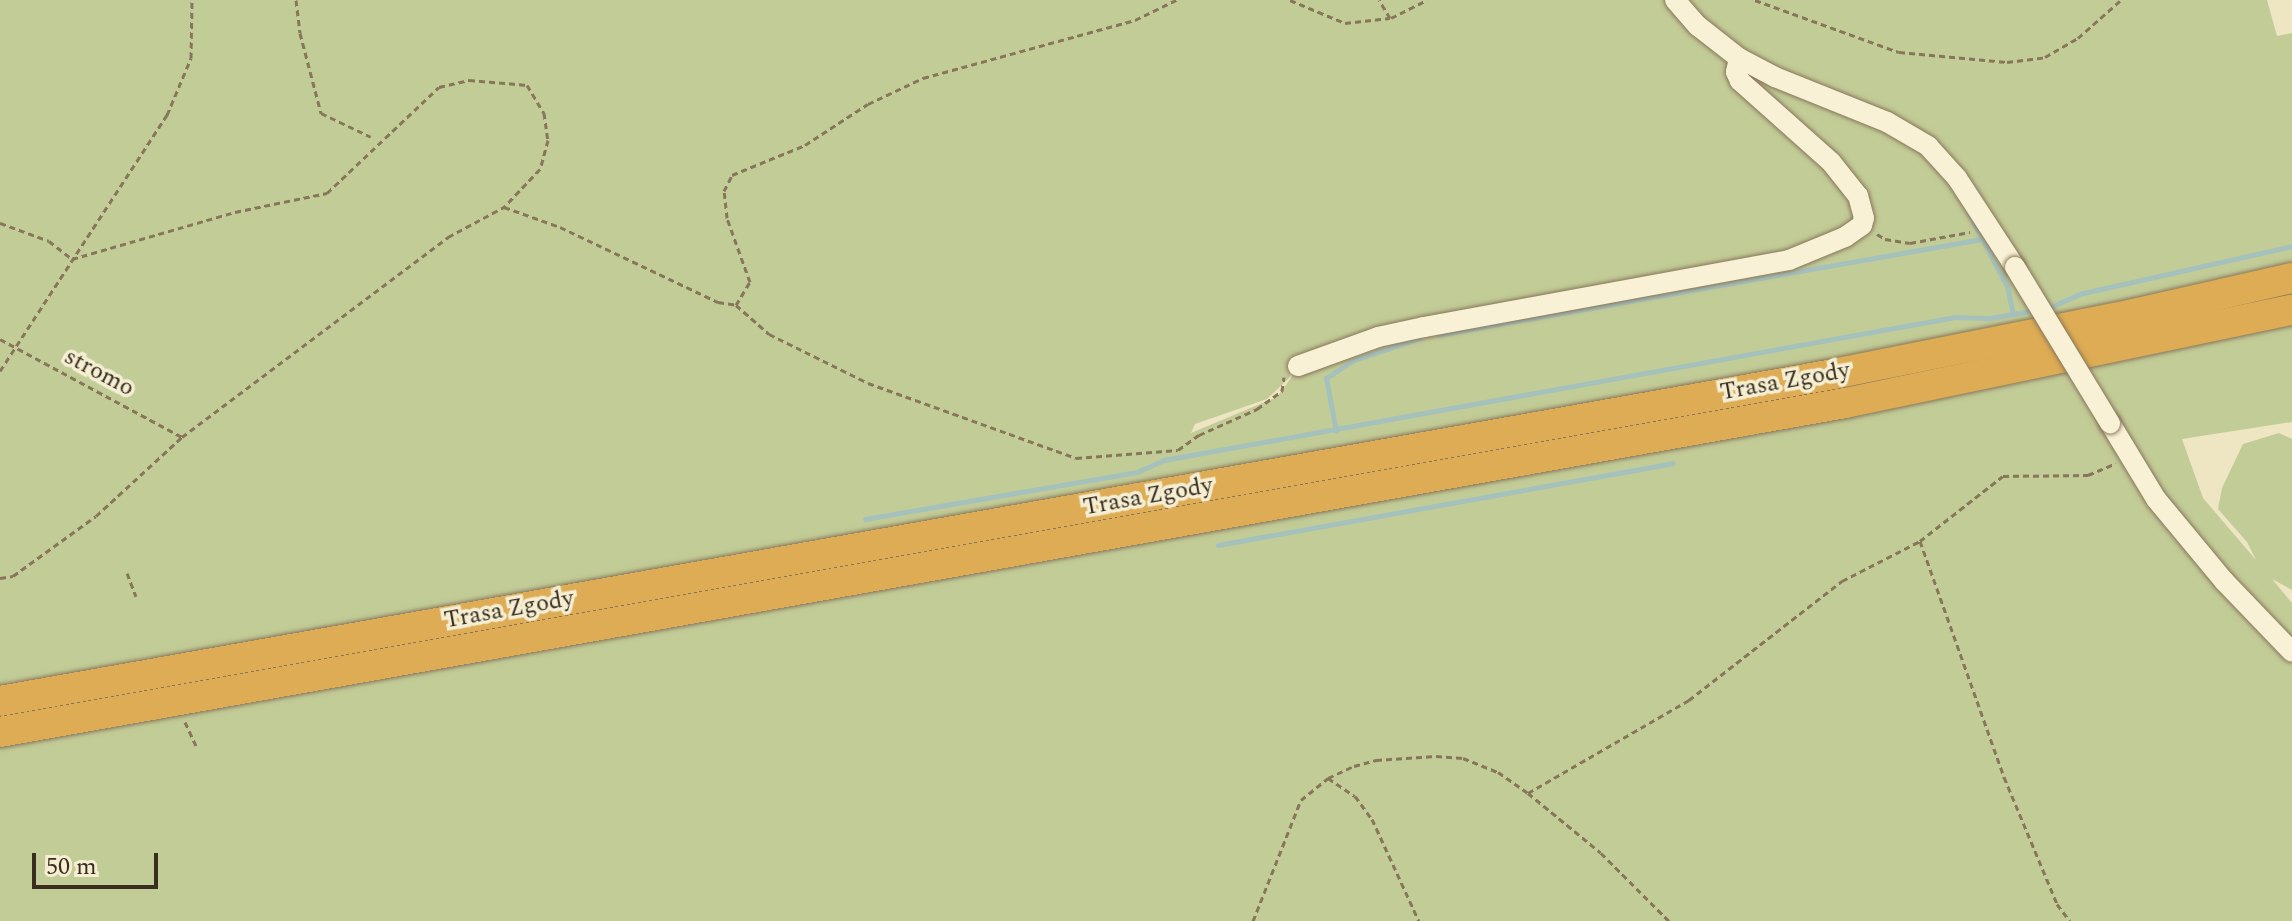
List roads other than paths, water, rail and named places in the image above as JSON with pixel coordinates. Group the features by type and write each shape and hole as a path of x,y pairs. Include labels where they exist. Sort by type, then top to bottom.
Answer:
{"highway":[{"name":"Trasa Zgody","path":"0,701 1833,374 2133,314 2292,278"},
{"name":"Trasa Zgody","path":"0,732 190,710 386,664 1845,403 2292,310"}],"lane":[{"path":"1675,0 1698,26 1739,58 1913,136 1943,160 2015,267 2156,499 2292,652"},
{"path":"1298,366 1378,337 1424,327 1789,260 1811,254 1862,225 1862,207 1850,184 1740,81 1736,72 1739,58"},
{"path":"190,710 287,665 380,633"},
{"path":"193,667 386,664"}],"waterway":[{"path":"1968,212 1982,238"},
{"path":"1438,335 1982,239 2007,286 2013,314"},
{"path":"2046,309 2079,294 2292,246"},
{"path":"865,519 1137,472 1164,460 1955,317 1990,318 2036,310"},
{"path":"1336,431 1326,378 1354,360 1420,338"},
{"path":"1218,545 1673,463"}]}
